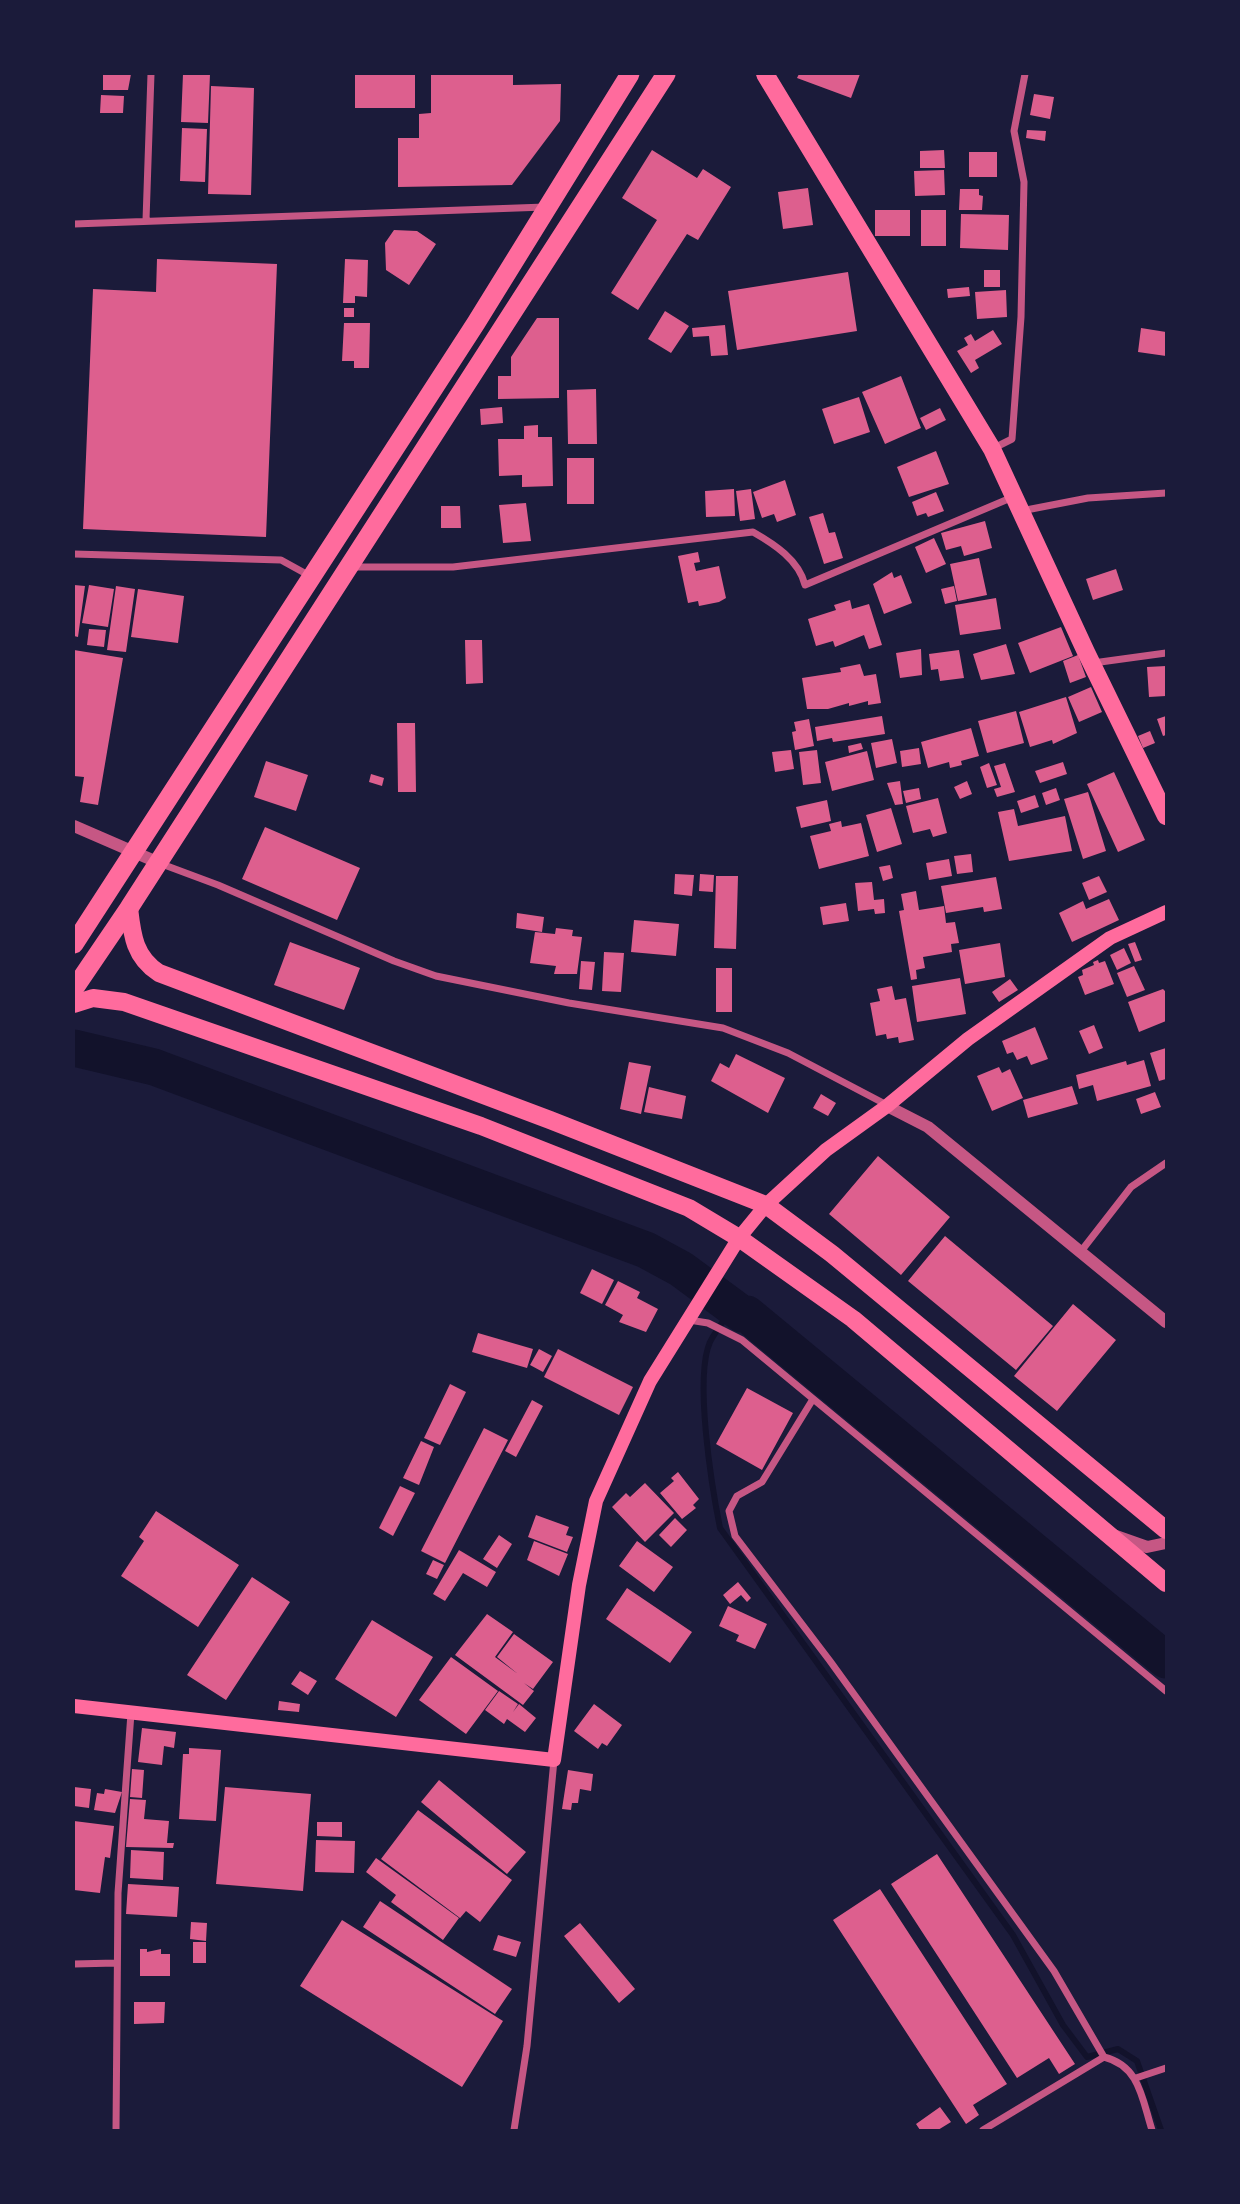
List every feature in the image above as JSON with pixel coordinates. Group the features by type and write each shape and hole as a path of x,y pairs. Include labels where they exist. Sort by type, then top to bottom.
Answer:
{"highway":[{"path":"74,944 313,578 630,74"},
{"path":"74,989 129,908 666,74"}],"main road":[{"path":"765,74 992,449 1167,816"},
{"path":"129,908 135,947 148,967 159,973 766,1205 832,1254 1167,1530"},
{"path":"74,1706 554,1760 579,1585 596,1501 650,1381 739,1238 766,1205 826,1150 887,1106 968,1039 1110,937 1167,912"},
{"path":"74,1004 93,998 124,1002 257,1051 411,1101 689,1208 739,1238 853,1319 1167,1583"}],"street":[{"path":"146,220 151,74"},
{"path":"992,449 1012,439 1021,317 1024,182 1014,131 1025,74"},
{"path":"74,224 549,206"},
{"path":"348,567 453,567 753,531 780,548 803,576 805,585 1017,504 1167,493"},
{"path":"74,554 281,560 313,578"},
{"path":"1092,663 1167,653"},
{"path":"74,826 394,961 436,976 569,1003 723,1028 788,1053 928,1127 1167,1322"},
{"path":"1082,1250 1131,1186 1167,1163"},
{"path":"686,1320 708,1323 742,1340 1167,1691"},
{"path":"813,1399 762,1482 737,1496 729,1511 735,1536 836,1668 1054,1971 1104,2057"},
{"path":"1107,1532 1147,1547 1167,1543"},
{"path":"116,2130 116,1963 131,1712"},
{"path":"514,2130 527,2046 554,1760"},
{"path":"74,1964 116,1963"},
{"path":"983,2130 1104,2057 1120,2061 1136,2078 1152,2130"},
{"path":"1136,2078 1167,2068"}],"building":[{"path":"103,74 131,74 128,90 103,90"},
{"path":"183,74 210,74 208,123 181,122"},
{"path":"355,74 415,74 415,108 355,108"},
{"path":"431,74 513,74 513,85 561,84 560,121 512,185 398,187 398,138 419,138 419,114 431,113"},
{"path":"799,74 860,74 851,98 797,78"},
{"path":"211,86 254,88 251,195 208,194"},
{"path":"1034,94 1054,97 1050,119 1030,115"},
{"path":"101,95 124,96 123,113 100,113"},
{"path":"182,128 207,129 205,182 180,181"},
{"path":"1027,130 1046,131 1045,141 1026,138"},
{"path":"652,150 697,178 703,169 731,187 698,240 687,234 638,310 611,293 657,220 622,198"},
{"path":"944,150 945,168 920,168 920,151"},
{"path":"969,152 997,152 997,177 969,177"},
{"path":"944,170 945,195 915,196 914,171"},
{"path":"808,188 813,225 783,229 778,192"},
{"path":"960,189 979,189 979,195 983,196 982,210 959,210"},
{"path":"875,210 910,210 910,236 875,236"},
{"path":"921,210 946,210 946,246 921,246"},
{"path":"961,214 1009,215 1008,250 960,248"},
{"path":"394,230 417,231 436,244 409,285 386,270 385,243"},
{"path":"157,259 277,264 266,537 83,529 93,289 156,292"},
{"path":"345,259 368,260 367,297 355,296 355,303 343,303"},
{"path":"984,270 1000,270 1000,287 984,287"},
{"path":"848,272 857,331 737,350 728,291"},
{"path":"969,287 970,296 948,298 947,289"},
{"path":"1006,290 1007,317 977,319 975,292"},
{"path":"344,308 354,308 354,317 344,317"},
{"path":"665,311 689,326 671,353 648,339"},
{"path":"537,318 559,318 559,398 498,399 498,376 511,376 511,357"},
{"path":"344,323 370,323 369,368 354,368 354,361 342,361"},
{"path":"725,325 728,355 711,356 709,336 693,337 692,328"},
{"path":"1141,328 1166,332 1166,356 1138,352"},
{"path":"993,330 1002,344 975,360 979,368 971,373 957,351 968,345 964,338 971,334 975,341"},
{"path":"901,376 921,428 885,444 862,392"},
{"path":"596,389 597,444 568,444 567,390"},
{"path":"859,397 870,432 834,444 822,409"},
{"path":"502,407 503,423 481,425 480,409"},
{"path":"940,408 946,420 926,430 920,418"},
{"path":"538,425 538,437 552,437 553,486 522,487 522,475 499,476 498,439 524,439 524,426"},
{"path":"936,451 949,484 909,497 897,467"},
{"path":"567,458 594,458 594,504 567,504"},
{"path":"785,480 796,515 777,522 774,514 762,518 753,492"},
{"path":"734,489 735,516 706,517 705,491"},
{"path":"751,489 755,519 740,521 736,491"},
{"path":"936,492 944,511 928,517 926,513 917,516 912,502"},
{"path":"526,503 531,541 503,543 499,505"},
{"path":"441,506 460,506 461,528 441,528"},
{"path":"823,513 829,533 835,532 843,558 824,564 809,517"},
{"path":"985,521 992,548 964,556 961,546 946,550 941,533"},
{"path":"934,538 946,564 926,573 915,547"},
{"path":"698,552 700,562 694,563 696,571 719,566 726,598 719,602 699,606 698,601 688,603 678,556"},
{"path":"979,558 987,595 958,601 950,564"},
{"path":"1116,569 1123,590 1093,600 1086,579"},
{"path":"892,572 894,578 901,575 912,603 884,614 873,584"},
{"path":"74,585 85,586 78,637 74,636"},
{"path":"89,585 114,589 108,627 82,623"},
{"path":"116,586 135,589 126,652 107,650"},
{"path":"954,586 957,601 945,604 941,589"},
{"path":"138,589 184,596 178,643 131,637"},
{"path":"996,598 1001,629 960,635 955,605"},
{"path":"850,600 852,609 869,604 882,645 869,649 864,635 835,647 833,641 816,646 808,619 836,610 834,605"},
{"path":"1061,627 1073,656 1030,673 1018,643"},
{"path":"89,629 106,630 104,647 87,645"},
{"path":"465,640 482,640 483,683 466,684"},
{"path":"1006,644 1015,674 981,680 973,654"},
{"path":"921,649 922,675 900,678 896,653"},
{"path":"74,650 123,658 98,805 80,802 84,777 74,776"},
{"path":"959,650 964,678 940,681 938,669 931,670 929,654"},
{"path":"1078,655 1086,677 1070,683 1063,661"},
{"path":"860,664 864,676 876,674 881,703 868,705 868,701 828,709 807,709 802,678 841,672 840,668"},
{"path":"1166,666 1166,696 1149,697 1147,667"},
{"path":"1091,687 1102,712 1079,722 1068,697"},
{"path":"1066,697 1077,733 1053,744 1052,740 1030,747 1019,712"},
{"path":"1016,711 1024,743 987,753 978,721"},
{"path":"882,716 885,734 833,742 832,738 817,741 815,727"},
{"path":"1166,716 1166,735 1163,736 1157,719"},
{"path":"809,719 814,746 795,750 792,732 796,731 794,722"},
{"path":"397,723 415,723 416,792 398,792"},
{"path":"971,728 979,756 961,761 962,765 950,768 949,762 928,768 921,742"},
{"path":"1150,731 1155,743 1143,748 1138,736"},
{"path":"892,739 897,763 876,768 871,743"},
{"path":"861,743 863,749 849,753 848,746"},
{"path":"919,748 921,764 902,767 900,751"},
{"path":"791,750 794,769 775,772 772,752"},
{"path":"817,750 821,783 803,785 799,752"},
{"path":"867,751 874,780 832,791 825,762"},
{"path":"266,761 308,775 296,811 254,797"},
{"path":"1063,762 1067,774 1040,783 1035,771"},
{"path":"989,763 997,785 987,788 980,767"},
{"path":"1005,763 1015,792 997,797 994,789 1001,787 994,766"},
{"path":"1114,772 1145,840 1118,852 1087,784"},
{"path":"371,774 384,778 382,786 369,782"},
{"path":"900,781 903,804 895,805 887,783"},
{"path":"967,781 972,794 960,799 954,787"},
{"path":"919,788 921,799 906,803 903,791"},
{"path":"1056,788 1060,800 1046,805 1042,793"},
{"path":"1088,792 1106,851 1083,859 1064,799"},
{"path":"1035,795 1039,807 1021,813 1017,801"},
{"path":"938,798 947,833 933,837 930,829 913,833 906,806"},
{"path":"827,800 831,821 801,828 796,807"},
{"path":"891,808 902,844 877,852 866,815"},
{"path":"1014,809 1018,826 1065,816 1072,851 1009,861 998,812"},
{"path":"841,821 842,827 861,823 869,856 819,869 810,836 831,831 829,824"},
{"path":"265,827 360,868 337,920 242,879"},
{"path":"971,854 973,872 957,874 954,856"},
{"path":"949,859 952,876 929,880 926,863"},
{"path":"890,865 893,878 883,881 879,867"},
{"path":"675,874 694,875 692,896 674,894"},
{"path":"700,874 714,875 713,892 699,891"},
{"path":"716,876 738,876 736,949 714,948"},
{"path":"1099,876 1107,892 1089,900 1082,883"},
{"path":"996,877 1002,909 984,912 983,907 946,913 941,886"},
{"path":"872,882 874,900 884,899 885,913 875,914 874,909 858,911 855,883"},
{"path":"916,891 919,910 944,906 946,923 955,922 959,943 951,944 952,952 923,957 925,968 916,970 917,979 911,980 899,911 904,910 901,894"},
{"path":"1109,899 1119,920 1072,942 1059,913 1083,901 1086,909"},
{"path":"846,903 849,921 823,925 820,907"},
{"path":"517,913 544,917 542,932 516,928"},
{"path":"634,920 679,924 676,956 631,952"},
{"path":"556,928 573,930 572,936 582,937 577,974 554,974 556,966 530,963 535,932 555,934"},
{"path":"290,942 360,968 344,1010 274,985"},
{"path":"1135,942 1142,960 1135,962 1128,944"},
{"path":"1000,943 1005,977 965,984 959,950"},
{"path":"1124,948 1131,963 1117,970 1110,955"},
{"path":"604,952 624,953 621,992 602,991"},
{"path":"1098,960 1099,963 1105,961 1114,984 1085,995 1078,977 1083,975 1082,970 1094,965 1093,962"},
{"path":"581,961 595,962 592,990 579,989"},
{"path":"1134,966 1145,990 1127,997 1117,973"},
{"path":"716,968 732,968 732,1012 716,1012"},
{"path":"960,978 966,1014 917,1022 912,986"},
{"path":"1010,979 1018,990 999,1002 992,992"},
{"path":"892,986 895,1000 906,998 914,1040 899,1043 898,1037 887,1039 886,1034 876,1036 870,1003 880,1001 877,989"},
{"path":"1163,989 1166,992 1166,1021 1139,1032 1128,1002"},
{"path":"1094,1025 1103,1048 1089,1054 1079,1031"},
{"path":"1035,1027 1048,1059 1031,1065 1027,1056 1017,1060 1013,1052 1007,1054 1002,1041"},
{"path":"1166,1048 1166,1079 1159,1081 1150,1053"},
{"path":"736,1054 785,1078 768,1113 711,1081 720,1063 729,1068"},
{"path":"1144,1060 1151,1086 1097,1101 1093,1085 1079,1089 1076,1075 1126,1061 1127,1065"},
{"path":"629,1062 651,1066 641,1114 620,1109"},
{"path":"999,1067 1002,1073 1010,1069 1023,1098 992,1111 977,1076"},
{"path":"1072,1086 1078,1104 1028,1118 1023,1100"},
{"path":"649,1087 686,1096 682,1119 644,1112"},
{"path":"1155,1092 1161,1107 1141,1114 1136,1099"},
{"path":"821,1094 836,1103 828,1116 813,1108"},
{"path":"878,1156 950,1217 901,1275 829,1214"},
{"path":"945,1236 1053,1326 1016,1370 908,1281"},
{"path":"592,1269 614,1280 602,1304 580,1293"},
{"path":"618,1281 640,1292 637,1298 658,1309 646,1332 619,1322 623,1315 605,1305"},
{"path":"1073,1304 1116,1340 1057,1411 1014,1376"},
{"path":"478,1333 533,1349 527,1368 472,1352"},
{"path":"539,1349 552,1356 543,1372 530,1365"},
{"path":"558,1349 633,1387 619,1415 544,1377"},
{"path":"450,1384 466,1392 440,1445 424,1438"},
{"path":"747,1388 793,1413 762,1470 716,1444"},
{"path":"532,1400 543,1406 516,1457 505,1451"},
{"path":"484,1428 508,1440 445,1563 421,1551"},
{"path":"421,1441 434,1447 419,1485 403,1478"},
{"path":"678,1472 699,1499 693,1505 696,1508 682,1519 660,1493 674,1481 671,1478"},
{"path":"645,1483 674,1513 645,1542 612,1507 626,1493 630,1497"},
{"path":"400,1486 415,1493 393,1536 379,1528"},
{"path":"156,1511 239,1565 198,1627 121,1576 144,1541 139,1537"},
{"path":"536,1515 569,1527 566,1535 573,1537 567,1552 528,1537"},
{"path":"675,1518 687,1530 671,1547 659,1535"},
{"path":"499,1535 512,1544 497,1568 483,1559"},
{"path":"534,1541 568,1554 559,1576 527,1560"},
{"path":"637,1541 673,1567 654,1592 619,1566"},
{"path":"459,1550 496,1572 487,1587 463,1573 445,1601 433,1594"},
{"path":"433,1560 444,1565 437,1579 426,1574"},
{"path":"252,1577 290,1602 226,1700 187,1675"},
{"path":"738,1582 751,1598 747,1602 741,1595 730,1604 723,1595"},
{"path":"627,1588 692,1632 670,1663 606,1619"},
{"path":"728,1606 767,1624 755,1649 736,1641 739,1635 719,1626"},
{"path":"487,1614 513,1632 495,1657 518,1674 497,1657 514,1634 553,1662 533,1689 524,1683 534,1691 523,1705 455,1655"},
{"path":"372,1620 433,1657 396,1717 335,1679"},
{"path":"451,1657 498,1691 466,1734 419,1700"},
{"path":"300,1671 317,1681 308,1695 291,1684"},
{"path":"499,1691 518,1704 513,1712 519,1704 536,1718 525,1732 507,1719 504,1724 485,1710"},
{"path":"279,1701 300,1704 299,1712 278,1710"},
{"path":"594,1704 622,1725 607,1746 602,1743 598,1749 574,1731"},
{"path":"142,1728 176,1732 174,1748 164,1746 162,1765 138,1762"},
{"path":"189,1748 221,1750 216,1821 179,1819 183,1754 189,1754"},
{"path":"132,1769 144,1770 142,1798 130,1797"},
{"path":"568,1770 593,1774 591,1791 580,1789 578,1803 572,1803 571,1810 562,1809"},
{"path":"439,1780 526,1852 507,1874 421,1802"},
{"path":"74,1787 91,1789 89,1808 74,1806"},
{"path":"225,1787 311,1794 303,1891 216,1884"},
{"path":"105,1789 122,1792 115,1813 94,1810 97,1793 104,1794"},
{"path":"130,1799 146,1800 144,1819 169,1821 167,1843 174,1843 173,1848 126,1847"},
{"path":"418,1810 512,1880 480,1922 466,1911 460,1918 381,1859"},
{"path":"74,1821 114,1826 110,1858 105,1857 100,1893 74,1890"},
{"path":"317,1822 342,1822 342,1837 317,1836"},
{"path":"316,1840 355,1841 354,1873 315,1872"},
{"path":"131,1850 164,1852 163,1880 130,1878"},
{"path":"937,1854 1075,2064 1059,2074 1049,2058 1017,2078 891,1884"},
{"path":"376,1858 459,1918 443,1940 391,1902 396,1895 366,1872"},
{"path":"128,1884 179,1887 177,1917 126,1914"},
{"path":"880,1889 1007,2084 973,2105 979,2115 966,2124 833,1920"},
{"path":"380,1901 512,1989 495,2014 363,1927"},
{"path":"342,1920 503,2021 462,2087 300,1986"},
{"path":"191,1922 207,1923 206,1941 190,1939"},
{"path":"580,1923 635,1989 619,2003 564,1936"},
{"path":"498,1935 521,1942 516,1957 493,1950"},
{"path":"193,1942 206,1942 206,1963 193,1963"},
{"path":"140,1949 147,1949 147,1952 161,1949 161,1954 170,1954 170,1976 140,1976"},
{"path":"134,2002 165,2002 164,2023 134,2024"},
{"path":"940,2107 951,2122 938,2130 920,2130 916,2124"}],"waterway":[{"path":"74,1048 154,1067 646,1250 681,1269 742,1314 747,1314 1166,1660"},
{"path":"734,1306 710,1342 704,1381 706,1434 720,1528 1013,1935 1063,2025 1087,2057 1118,2049 1137,2061 1161,2130"}]}
